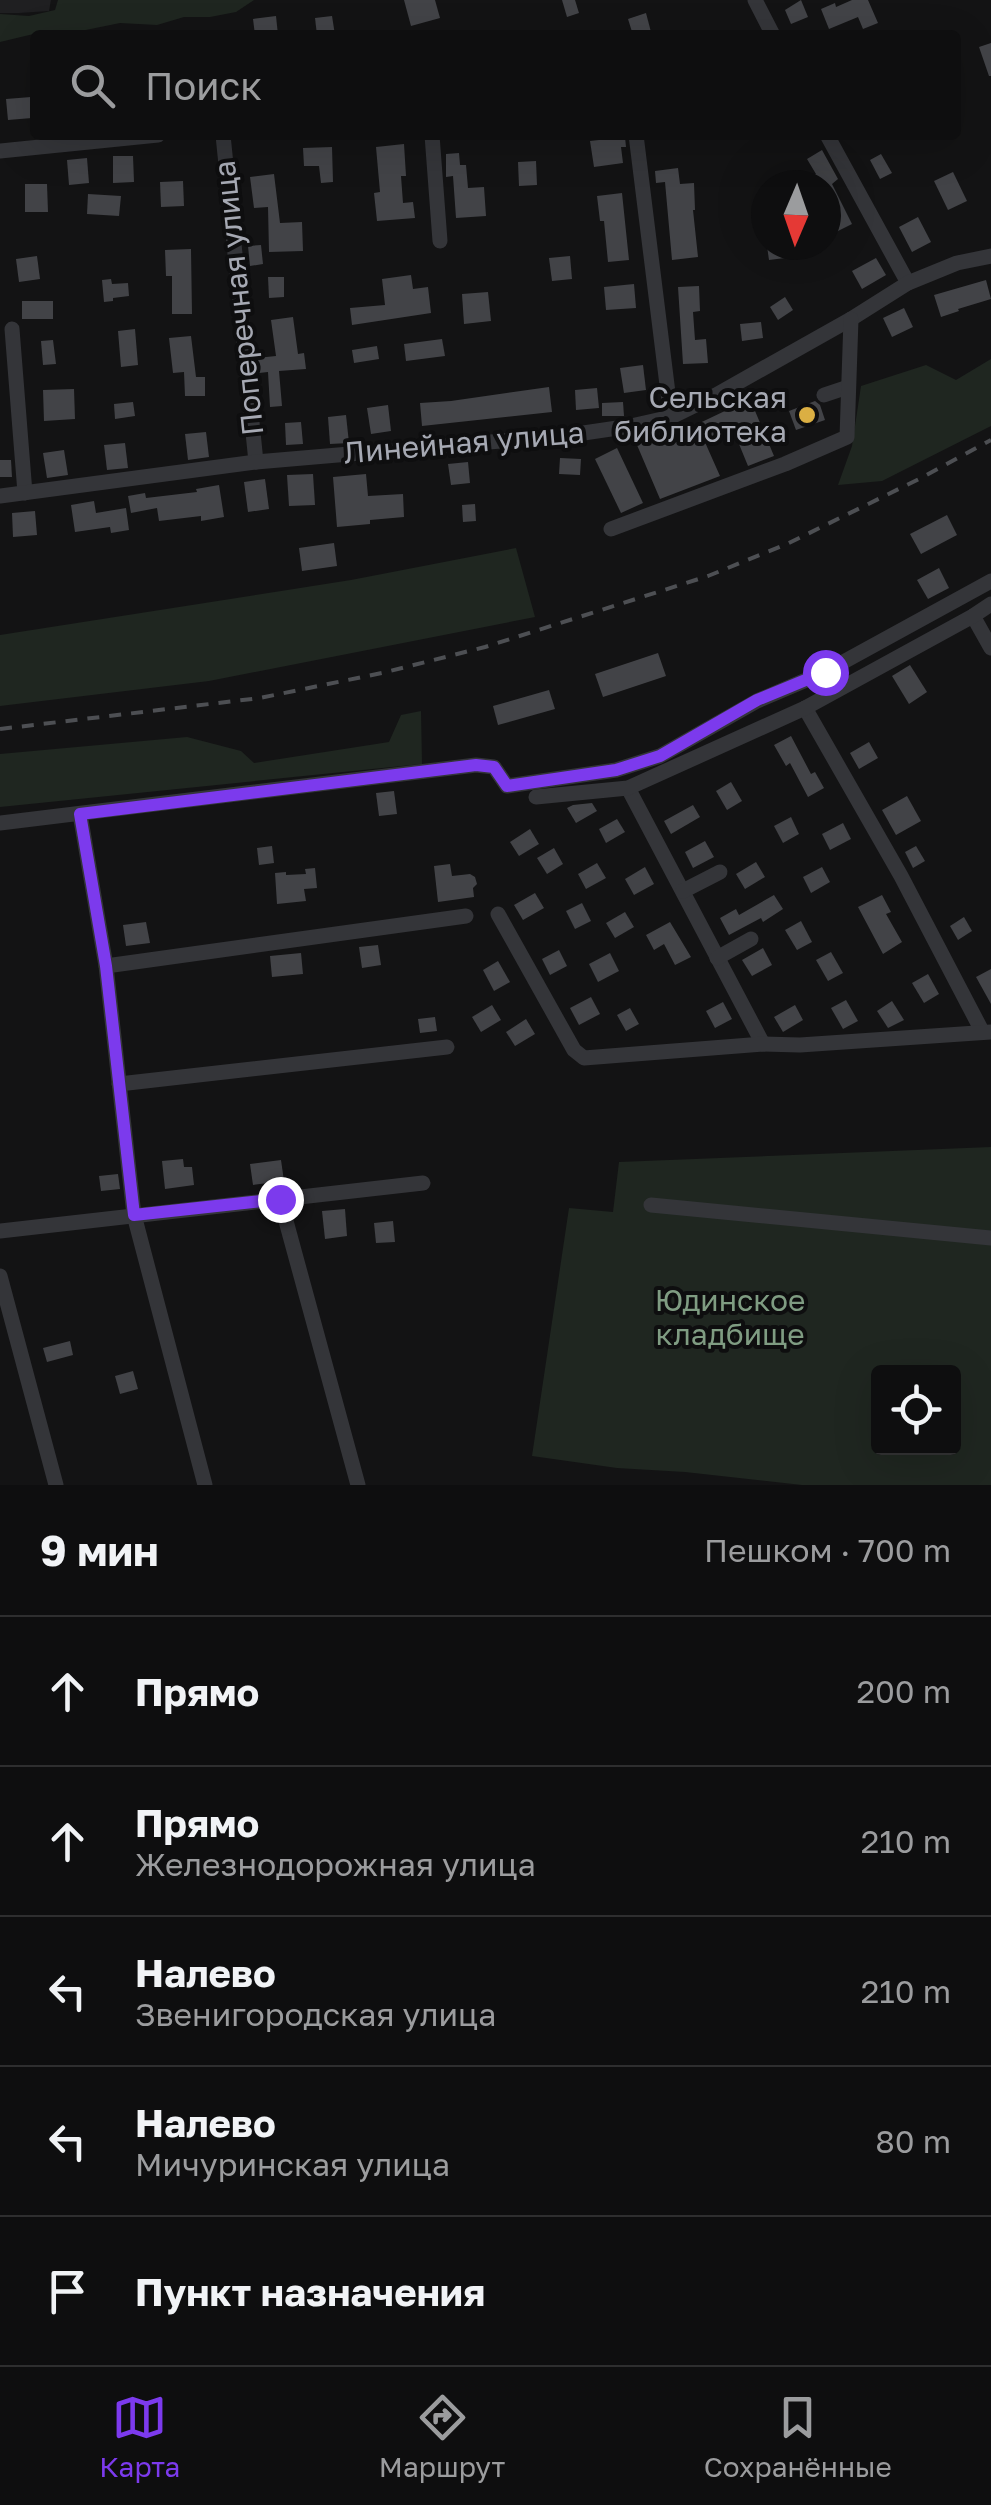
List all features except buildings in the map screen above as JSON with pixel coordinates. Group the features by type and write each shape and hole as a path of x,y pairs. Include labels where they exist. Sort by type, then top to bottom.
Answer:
{"street":[{"path":"757,1 772,30"},
{"path":"0,151 109,140"},
{"name":"Поперечная улица","path":"223,140 256,462"},
{"path":"432,140 440,241"},
{"path":"637,140 671,416"},
{"path":"831,140 908,283"},
{"name":"Линейная улица","path":"0,496 256,462 570,436 631,426 671,416 716,395 908,283 957,263 991,256"},
{"path":"611,529 847,437 851,319"},
{"path":"12,329 24,493"},
{"path":"824,394 848,386"},
{"path":"0,823 476,765 494,767 507,786 616,770 660,756 757,700 825,672 991,581"},
{"path":"536,798 628,788 805,708 991,604"},
{"path":"973,616 991,648"},
{"path":"498,914 574,1050 584,1058 986,1032 805,708"},
{"path":"628,788 763,1044"},
{"path":"80,814 106,966 134,1215 205,1485"},
{"path":"682,892 720,872"},
{"path":"106,966 466,916"},
{"path":"718,958 751,939"},
{"path":"119,1084 447,1047"},
{"path":"0,1231 423,1183"},
{"path":"280,1199 358,1485"},
{"path":"651,1205 991,1238"},
{"path":"0,1276 56,1485"}],"shaded area":[{"path":"0,0 51,0 49,11 0,13"}],"green space":[{"path":"58,0 254,0 236,12 210,17 184,17 157,25 120,23 86,30 30,30 30,35 0,42 0,14 29,16 55,10"},
{"path":"991,359 991,426 882,481 838,485 852,446 861,386 926,365 956,380"},
{"path":"516,548 535,617 209,681 0,706 0,635 351,580"},
{"path":"421,711 422,764 0,807 0,754 187,737 241,751 254,763 389,742 401,715"},
{"name":"Юдинское кладбище","path":"991,1147 991,1485 802,1485 532,1456 569,1208 613,1212 619,1162"}],"railway":[{"path":"0,729 260,698 485,647 708,576 787,544 991,440"}],"place":[{"name":"Сельская библиотека","path":"807,415"}],"route":[{"path":"280,1199 134,1215 106,966 80,814 476,765 494,767 507,786 616,770 660,756 757,700 825,672"}]}
